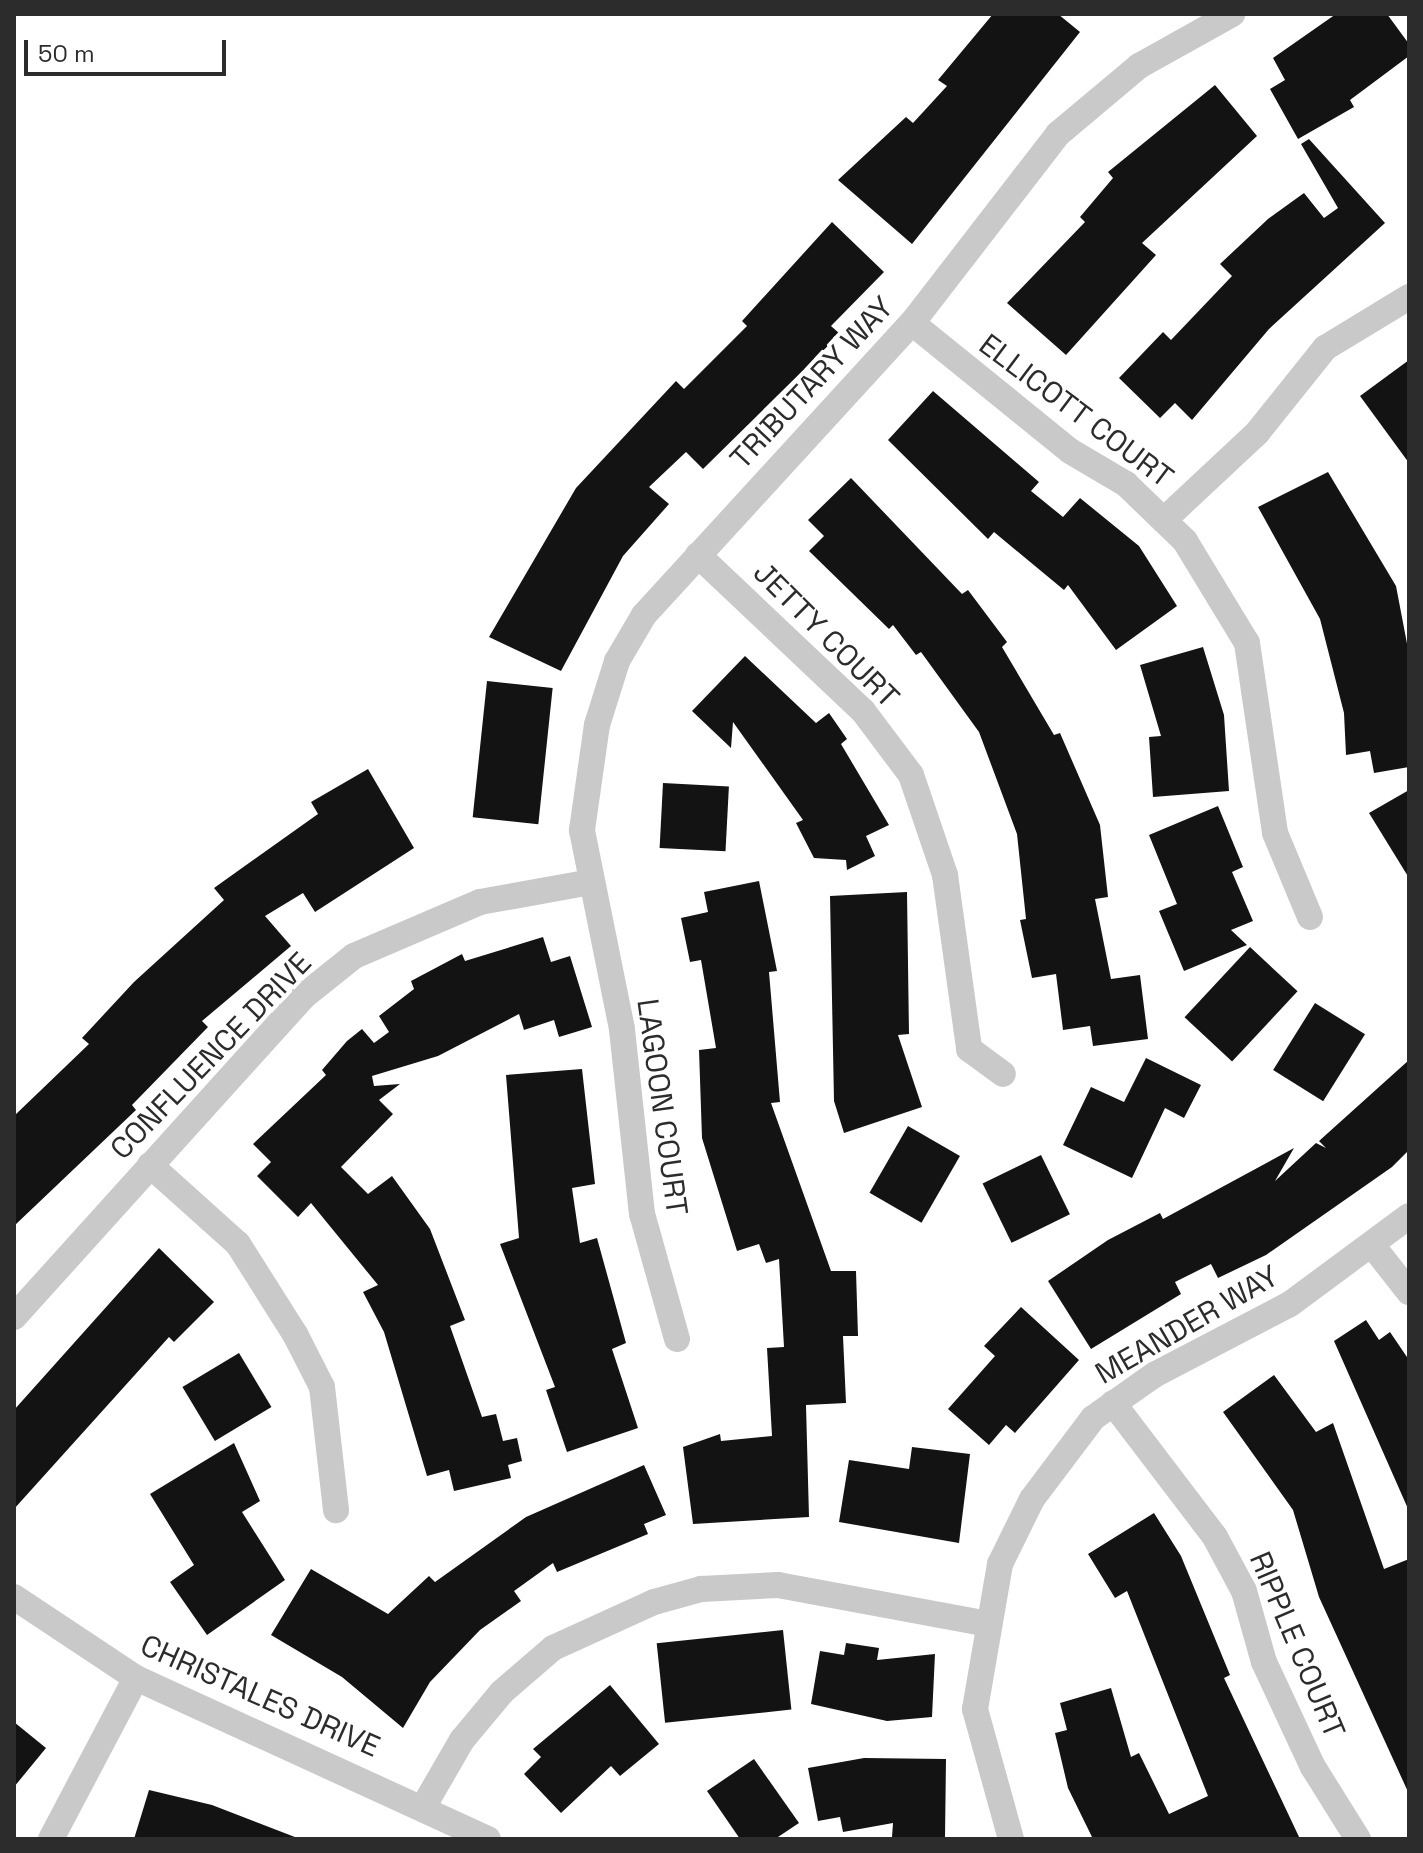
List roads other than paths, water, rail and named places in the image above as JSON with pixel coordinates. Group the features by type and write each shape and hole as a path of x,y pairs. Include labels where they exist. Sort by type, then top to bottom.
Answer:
{"street":[{"name":"TRIBUTARY WAY","path":"591,882 582,830 588,773 617,661 644,615 912,323 1089,101 1232,14"},
{"path":"1164,520 1257,433 1325,348 1409,297"},
{"name":"ELLICOTT COURT","path":"912,323 1164,520 1247,643 1275,833 1310,917"},
{"name":"JETTY COURT","path":"698,555 863,711 911,775 945,875 969,1049 1003,1074"},
{"name":"CONFLUENCE DRIVE","path":"14,1317 304,996 354,956 480,902 591,882"},
{"name":"LAGOON COURT","path":"591,882 622,1029 642,1214 677,1339"},
{"path":"150,1165 238,1244 295,1334 322,1387 336,1510"},
{"name":"MEANDER WAY","path":"1011,1839 975,1709 1000,1564 1032,1499 1093,1418 1113,1403 1290,1304 1409,1216"},
{"path":"1372,1245 1409,1292"},
{"name":"RIPPLE COURT","path":"1113,1403 1215,1537 1244,1591 1264,1662 1307,1754 1358,1839"},
{"path":"425,1804 462,1740 502,1692 553,1648 654,1602 701,1589 778,1585 988,1624"},
{"name":"CHRISTALES DRIVE","path":"14,1597 136,1678 425,1804 488,1839"},
{"path":"51,1839 136,1678"}]}
